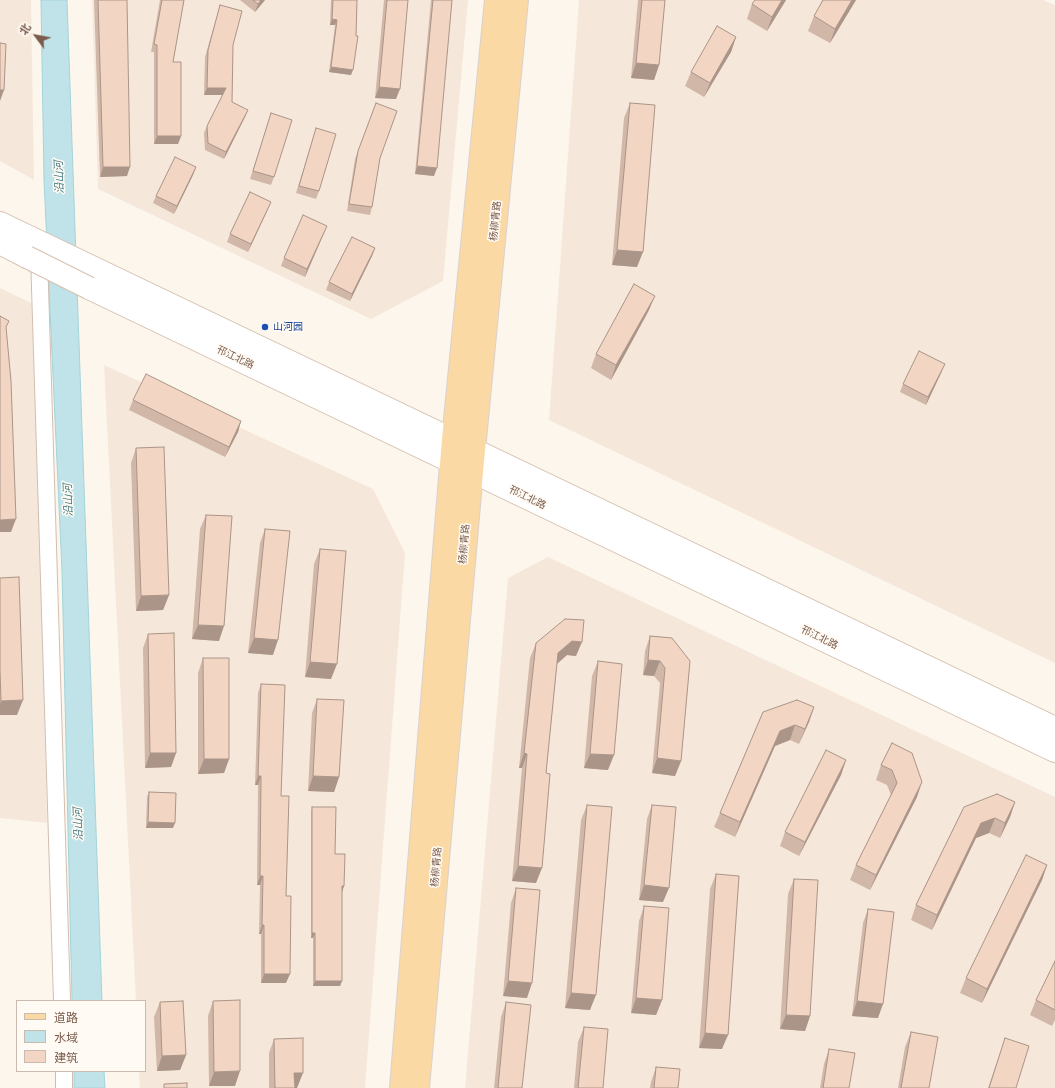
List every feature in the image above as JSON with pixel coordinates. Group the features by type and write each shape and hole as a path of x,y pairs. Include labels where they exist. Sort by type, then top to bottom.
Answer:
{"main road":[{"name":"杨柳青路","path":"401,1088 453,450 496,0"},
{"name":"杨柳青路","path":"418,1088 473,460 517,0"},
{"name":"邗江北路","path":"0,223 89,288 453,450"},
{"name":"邗江北路","path":"0,243 31,246 88,267 1055,751"},
{"name":"邗江北路","path":"473,460 1055,728"}],"street":[{"path":"31,246 62,1000"},
{"path":"64,1072 64,1088"}],"shaded area":[{"path":"0,0 31,0 34,180 0,161"},
{"path":"92,0 468,0 443,281 371,319 98,189"},
{"path":"579,0 1043,0 1055,5 1055,663 549,420"},
{"path":"0,288 35,305 47,823 0,818"},
{"path":"104,365 373,489 405,553 365,1088 140,1088 139,1072 146,1072 146,1000 136,1000"},
{"path":"548,557 1055,797 1055,1088 465,1088 508,578"}],"water":[{"name":"沿山河","path":"41,0 67,0 102,1000 72,1000 62,571 44,180"},
{"path":"74,1072 104,1072 105,1088 74,1088"}],"building":[{"path":"98,0 127,0 130,167 103,167"},
{"path":"162,0 184,0 173,62 181,62 181,136 157,136 157,45 154,44"},
{"path":"253,0 261,0 258,4"},
{"path":"333,0 357,0 356,36 358,36 353,70 331,67 337,20 332,19"},
{"path":"387,0 408,0 400,89 379,87"},
{"path":"433,0 452,0 437,168 417,166"},
{"path":"642,0 665,0 659,65 636,63"},
{"path":"755,0 782,0 772,17 752,4"},
{"path":"823,0 852,0 835,29 814,16"},
{"path":"220,5 242,11 233,45 232,102 248,110 226,152 208,143 207,126 226,88 207,88 208,50"},
{"path":"717,26 736,37 710,83 691,72"},
{"path":"0,43 6,44 4,90 0,90"},
{"path":"376,103 397,111 380,158 372,207 349,204 358,151"},
{"path":"630,103 655,105 643,252 617,250"},
{"path":"271,113 292,120 274,177 253,171"},
{"path":"316,128 336,134 319,191 299,186"},
{"path":"175,157 196,167 177,206 156,196"},
{"path":"250,192 271,202 251,244 230,234"},
{"path":"303,215 327,226 307,269 284,258"},
{"path":"352,237 375,248 352,294 329,282"},
{"path":"634,284 655,296 616,365 596,354"},
{"path":"0,316 9,321 6,327 11,381 16,519 0,520"},
{"path":"919,351 945,364 928,397 903,384"},
{"path":"146,374 241,421 229,447 133,400"},
{"path":"164,447 169,595 141,596 136,448"},
{"path":"206,515 232,516 224,626 198,625"},
{"path":"265,529 290,531 278,640 254,638"},
{"path":"320,549 346,551 337,664 310,662"},
{"path":"19,577 23,700 1,701 0,578"},
{"path":"565,619 584,620 582,642 572,641 558,653 546,773 550,774 542,868 518,866 527,754 524,753 536,643"},
{"path":"174,633 176,753 150,753 148,634"},
{"path":"650,636 672,638 690,661 681,761 657,758 665,668 660,661 648,660"},
{"path":"203,658 229,658 229,759 204,759"},
{"path":"598,661 622,664 614,755 590,754"},
{"path":"261,684 285,685 281,796 289,796 286,896 291,896 290,974 264,974 264,925 262,925 263,876 260,876 261,776 258,776"},
{"path":"317,699 344,700 339,777 313,776"},
{"path":"797,700 814,707 805,729 795,725 780,731 740,822 720,813 763,712"},
{"path":"892,743 912,753 922,782 876,875 856,865 897,783 892,770 881,765"},
{"path":"826,750 846,760 805,842 785,832"},
{"path":"149,792 176,793 175,823 148,822"},
{"path":"997,794 1015,802 1005,823 995,818 981,823 937,915 916,905 964,807"},
{"path":"587,805 612,807 596,995 571,993"},
{"path":"652,805 676,807 669,888 644,885"},
{"path":"312,807 336,807 335,854 345,854 344,886 342,886 342,981 315,981 315,933 312,933"},
{"path":"1026,855 1047,865 987,989 966,978"},
{"path":"716,874 739,876 728,1035 705,1033"},
{"path":"794,879 818,880 810,1016 786,1015"},
{"path":"516,888 540,890 532,983 508,981"},
{"path":"644,906 669,908 662,1000 636,998"},
{"path":"868,909 894,912 883,1004 857,1001"},
{"path":"1055,961 1055,1010 1036,1000"},
{"path":"240,1000 240,1071 214,1072 213,1001"},
{"path":"183,1001 186,1055 162,1056 160,1002"},
{"path":"506,1002 531,1005 522,1088 498,1088"},
{"path":"584,1027 608,1029 603,1088 578,1088"},
{"path":"911,1032 938,1037 929,1088 901,1088"},
{"path":"303,1038 303,1073 294,1073 295,1088 275,1088 274,1039"},
{"path":"1005,1038 1029,1046 1016,1088 989,1088"},
{"path":"829,1049 855,1053 849,1088 823,1088"},
{"path":"656,1067 680,1069 678,1088 654,1088"},
{"path":"187,1083 187,1088 164,1088 164,1084"}],"place":[{"name":"山河园","path":"265,327"}]}
